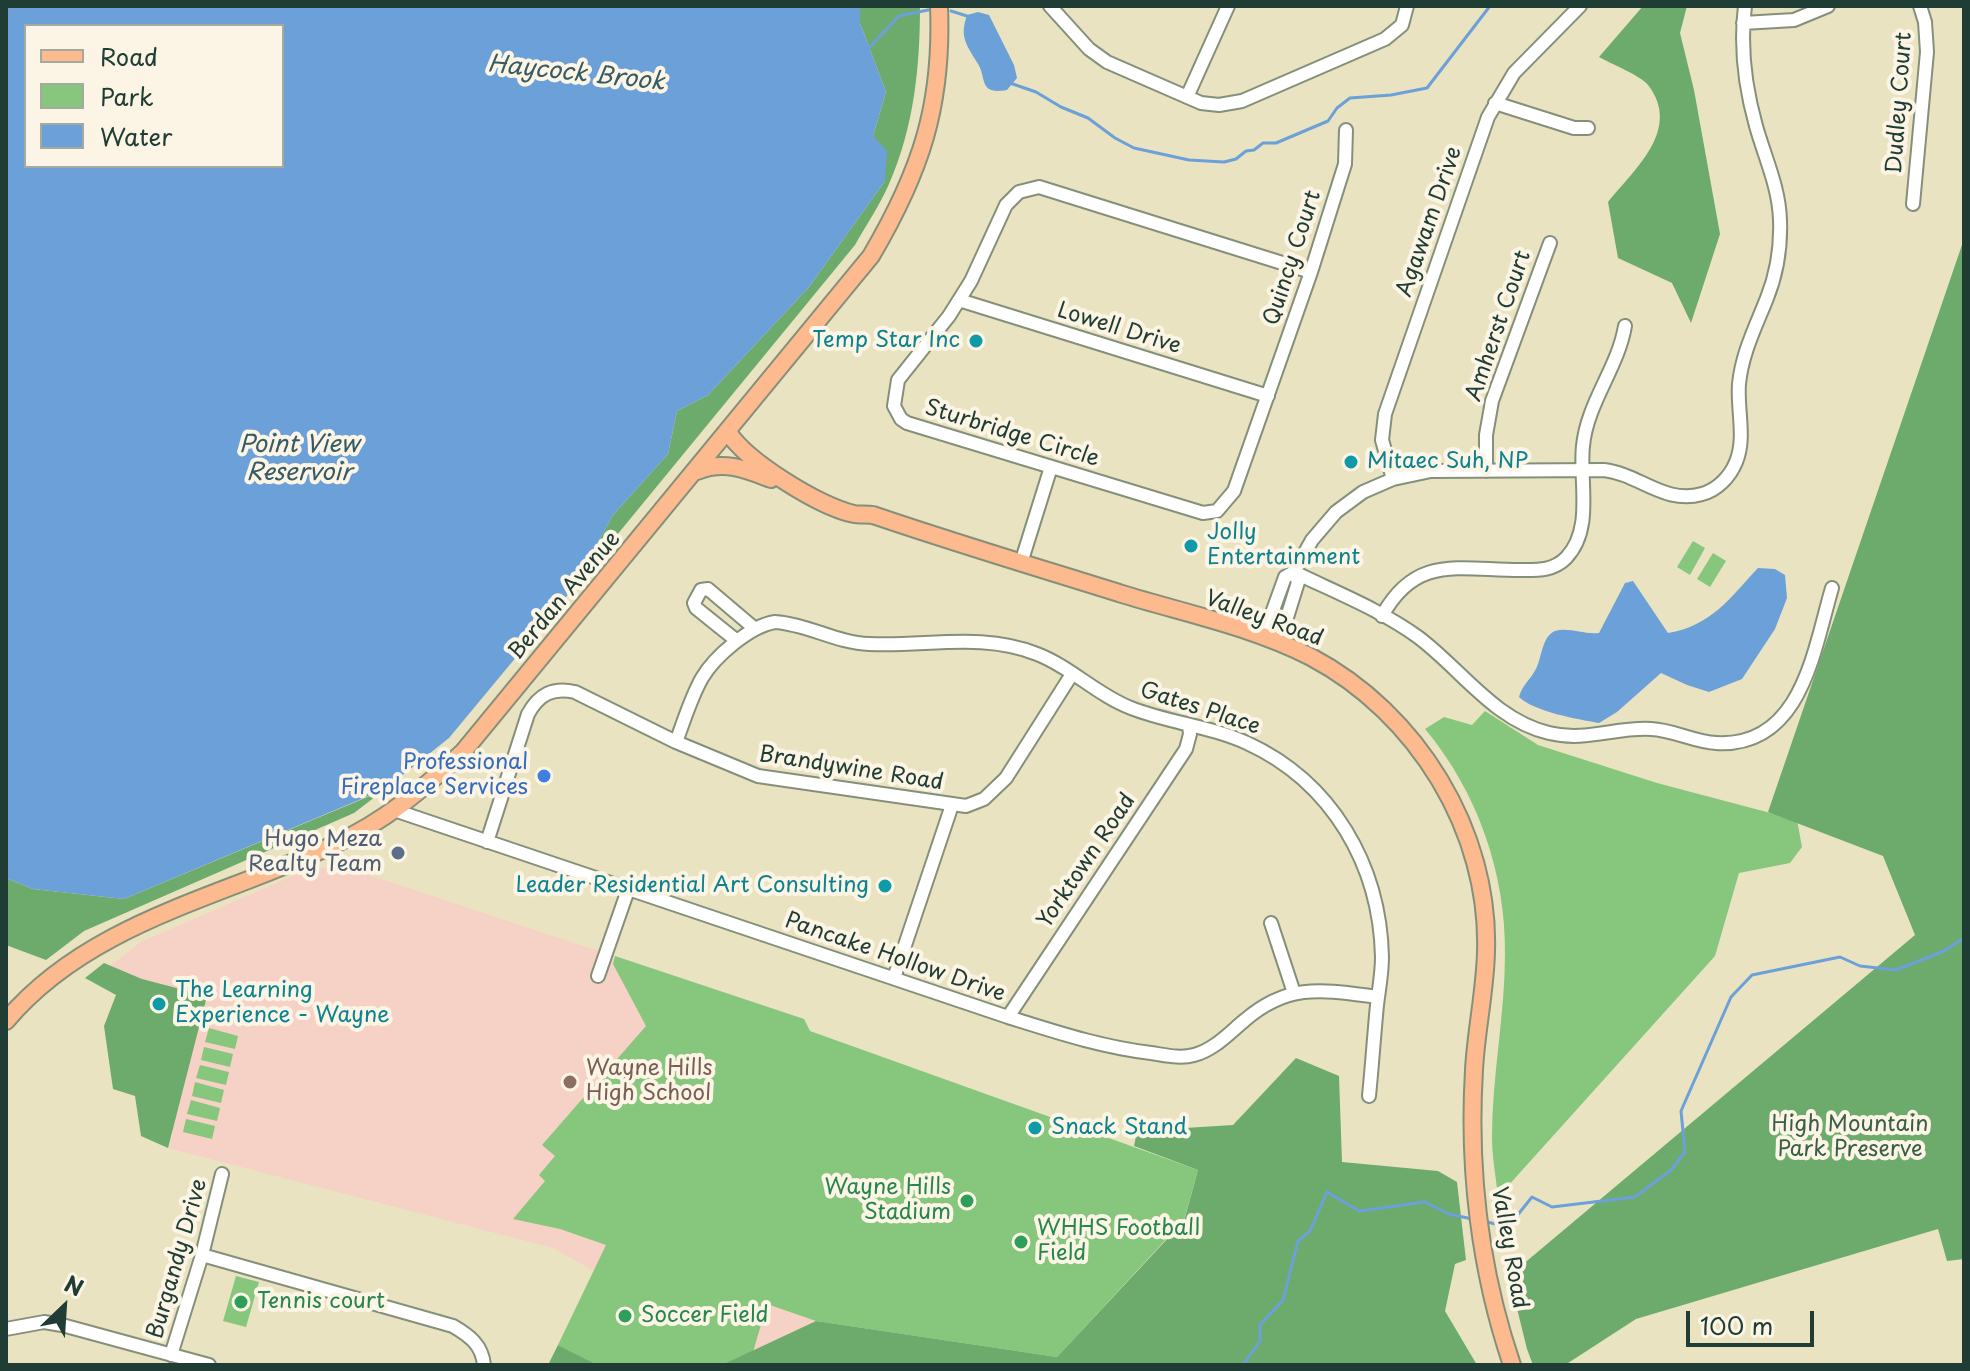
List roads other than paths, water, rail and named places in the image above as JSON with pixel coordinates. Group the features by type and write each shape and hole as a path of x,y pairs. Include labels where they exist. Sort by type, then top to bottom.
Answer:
{"main road":[{"name":"Berdan Avenue","path":"6,1021 37,989 76,959 118,934 336,844 394,810 429,784 475,738 863,266 906,193 924,144 940,58 939,6"},
{"name":"Valley Road","path":"728,432 736,446 748,455 814,497 853,514 873,515 1271,640 1308,656 1372,698 1415,743 1447,792 1471,846 1480,884 1486,939 1472,1106 1477,1200 1490,1282 1512,1365"},
{"name":"Valley Road","path":"728,432 743,438 807,482 856,503 873,515"},
{"path":"696,472 709,466 735,466 814,497"}],"street":[{"path":"1050,6 1089,49 1107,62 1201,103 1219,105 1242,101 1385,39 1402,25 1407,6"},
{"path":"1187,97 1228,6"},
{"name":"Agawam Drive","path":"1393,479 1382,440 1385,414 1495,103 1514,73 1580,6"},
{"path":"1294,572 1323,525 1349,501 1393,479 1431,471 1614,471 1669,496 1688,497 1718,486 1737,460 1741,440 1739,399 1742,364 1768,296 1780,239 1776,190 1746,81 1745,6"},
{"path":"1743,23 1794,20 1828,6"},
{"name":"Dudley Court","path":"1913,204 1927,52 1925,22 1920,6"},
{"path":"1495,103 1574,128 1588,128"},
{"name":"Quincy Court","path":"1268,396 1345,164 1346,130"},
{"name":"Sturbridge Circle","path":"1268,396 1234,491 1224,506 1210,513 907,423 897,413 894,397 898,380 959,300 987,249 1006,205 1019,192 1034,187 1311,272"},
{"name":"Amherst Court","path":"1486,471 1486,435 1492,401 1550,243"},
{"name":"Lowell Drive","path":"959,300 1268,396"},
{"path":"1382,616 1400,589 1425,572 1445,569 1541,570 1558,564 1572,550 1580,532 1582,449 1588,422 1622,344 1625,326"},
{"path":"1021,563 1051,467"},
{"path":"1294,572 1382,616 1420,639 1503,712 1541,731 1582,737 1649,729 1729,743 1763,731 1790,709 1802,688 1832,588"},
{"path":"1271,640 1298,582 1294,572"},
{"path":"676,742 700,681 737,641 754,628 708,589 701,590 694,603 696,608 737,641"},
{"name":"Gates Place","path":"754,628 775,622 867,644 958,640 989,642 1036,653 1119,704 1247,743 1280,761 1316,791 1344,825 1361,858 1375,902 1382,959 1369,1096"},
{"name":"Brandywine Road","path":"487,842 528,714 536,701 550,691 575,692 676,742 758,776 952,805 975,804 1006,778 1072,674"},
{"name":"Yorktown Road","path":"1008,1017 1186,749 1189,725"},
{"path":"894,978 952,805"},
{"name":"Pancake Hollow Drive","path":"394,810 1008,1017 1109,1048 1185,1057 1207,1050 1257,1009 1294,993 1326,990 1378,997"},
{"path":"598,976 628,890"},
{"path":"1271,923 1294,993"},
{"name":"Burgandy Drive","path":"171,1355 202,1255 222,1174"},
{"path":"202,1255 453,1326 471,1337 482,1353 484,1365"},
{"path":"6,1329 27,1323 53,1323 209,1365"}],"water":[{"name":"Point View Reservoir","path":"6,6 860,6 860,23 886,92 873,136 887,151 885,181 809,287 708,395 677,411 668,454 613,515 571,591 449,738 385,789 124,899 33,889 6,878"},
{"path":"978,12 989,15 1014,65 1017,78 1007,90 987,88 981,69 965,41 967,15"},
{"path":"1758,568 1775,569 1785,575 1787,598 1775,629 1742,679 1709,692 1661,673 1617,712 1599,723 1546,711 1519,697 1536,669 1545,641 1551,633 1565,630 1599,633 1625,583 1633,581 1668,633 1708,617 1729,600"}],"waterway":[{"name":"Haycock Brook","path":"1010,83 1036,92 1088,118 1134,148 1189,160 1224,162 1236,159 1263,143 1276,143 1328,121 1337,108 1350,98 1427,88 1490,6"},
{"name":"Haycock Brook","path":"867,50 899,16 928,10"},
{"name":"Haycock Brook","path":"951,11 967,16"},
{"path":"1487,1222 1508,1227 1532,1197 1552,1207 1635,1197 1671,1170 1685,1152 1681,1111 1731,997 1752,975 1840,957 1860,966 1896,970 1944,951 1964,938"},
{"path":"1243,1365 1260,1341 1260,1325 1283,1300 1298,1241 1310,1231 1327,1192 1359,1211 1425,1202 1449,1214 1472,1219"}],"place":[{"name":"Temp Star Inc","path":"976,341"},
{"name":"Mitaec Suh, NP","path":"1351,462"},
{"name":"Jolly Entertainment","path":"1191,546"},
{"name":"Professional Fireplace Services","path":"544,776"},
{"name":"Hugo Meza Realty Team","path":"398,853"},
{"name":"Leader Residential Art Consulting","path":"885,886"},
{"name":"The Learning Experience - Wayne","path":"159,1004"},
{"name":"Wayne Hills High School","path":"570,1082"},
{"name":"Snack Stand","path":"1035,1128"},
{"name":"Wayne Hills Stadium","path":"967,1201"},
{"name":"WHHS Football Field","path":"1021,1242"},
{"name":"Tennis court","path":"241,1302"},
{"name":"Soccer Field","path":"625,1316"}],"park label":[{"name":"High Mountain Park Preserve","path":"1850,1138"}]}
